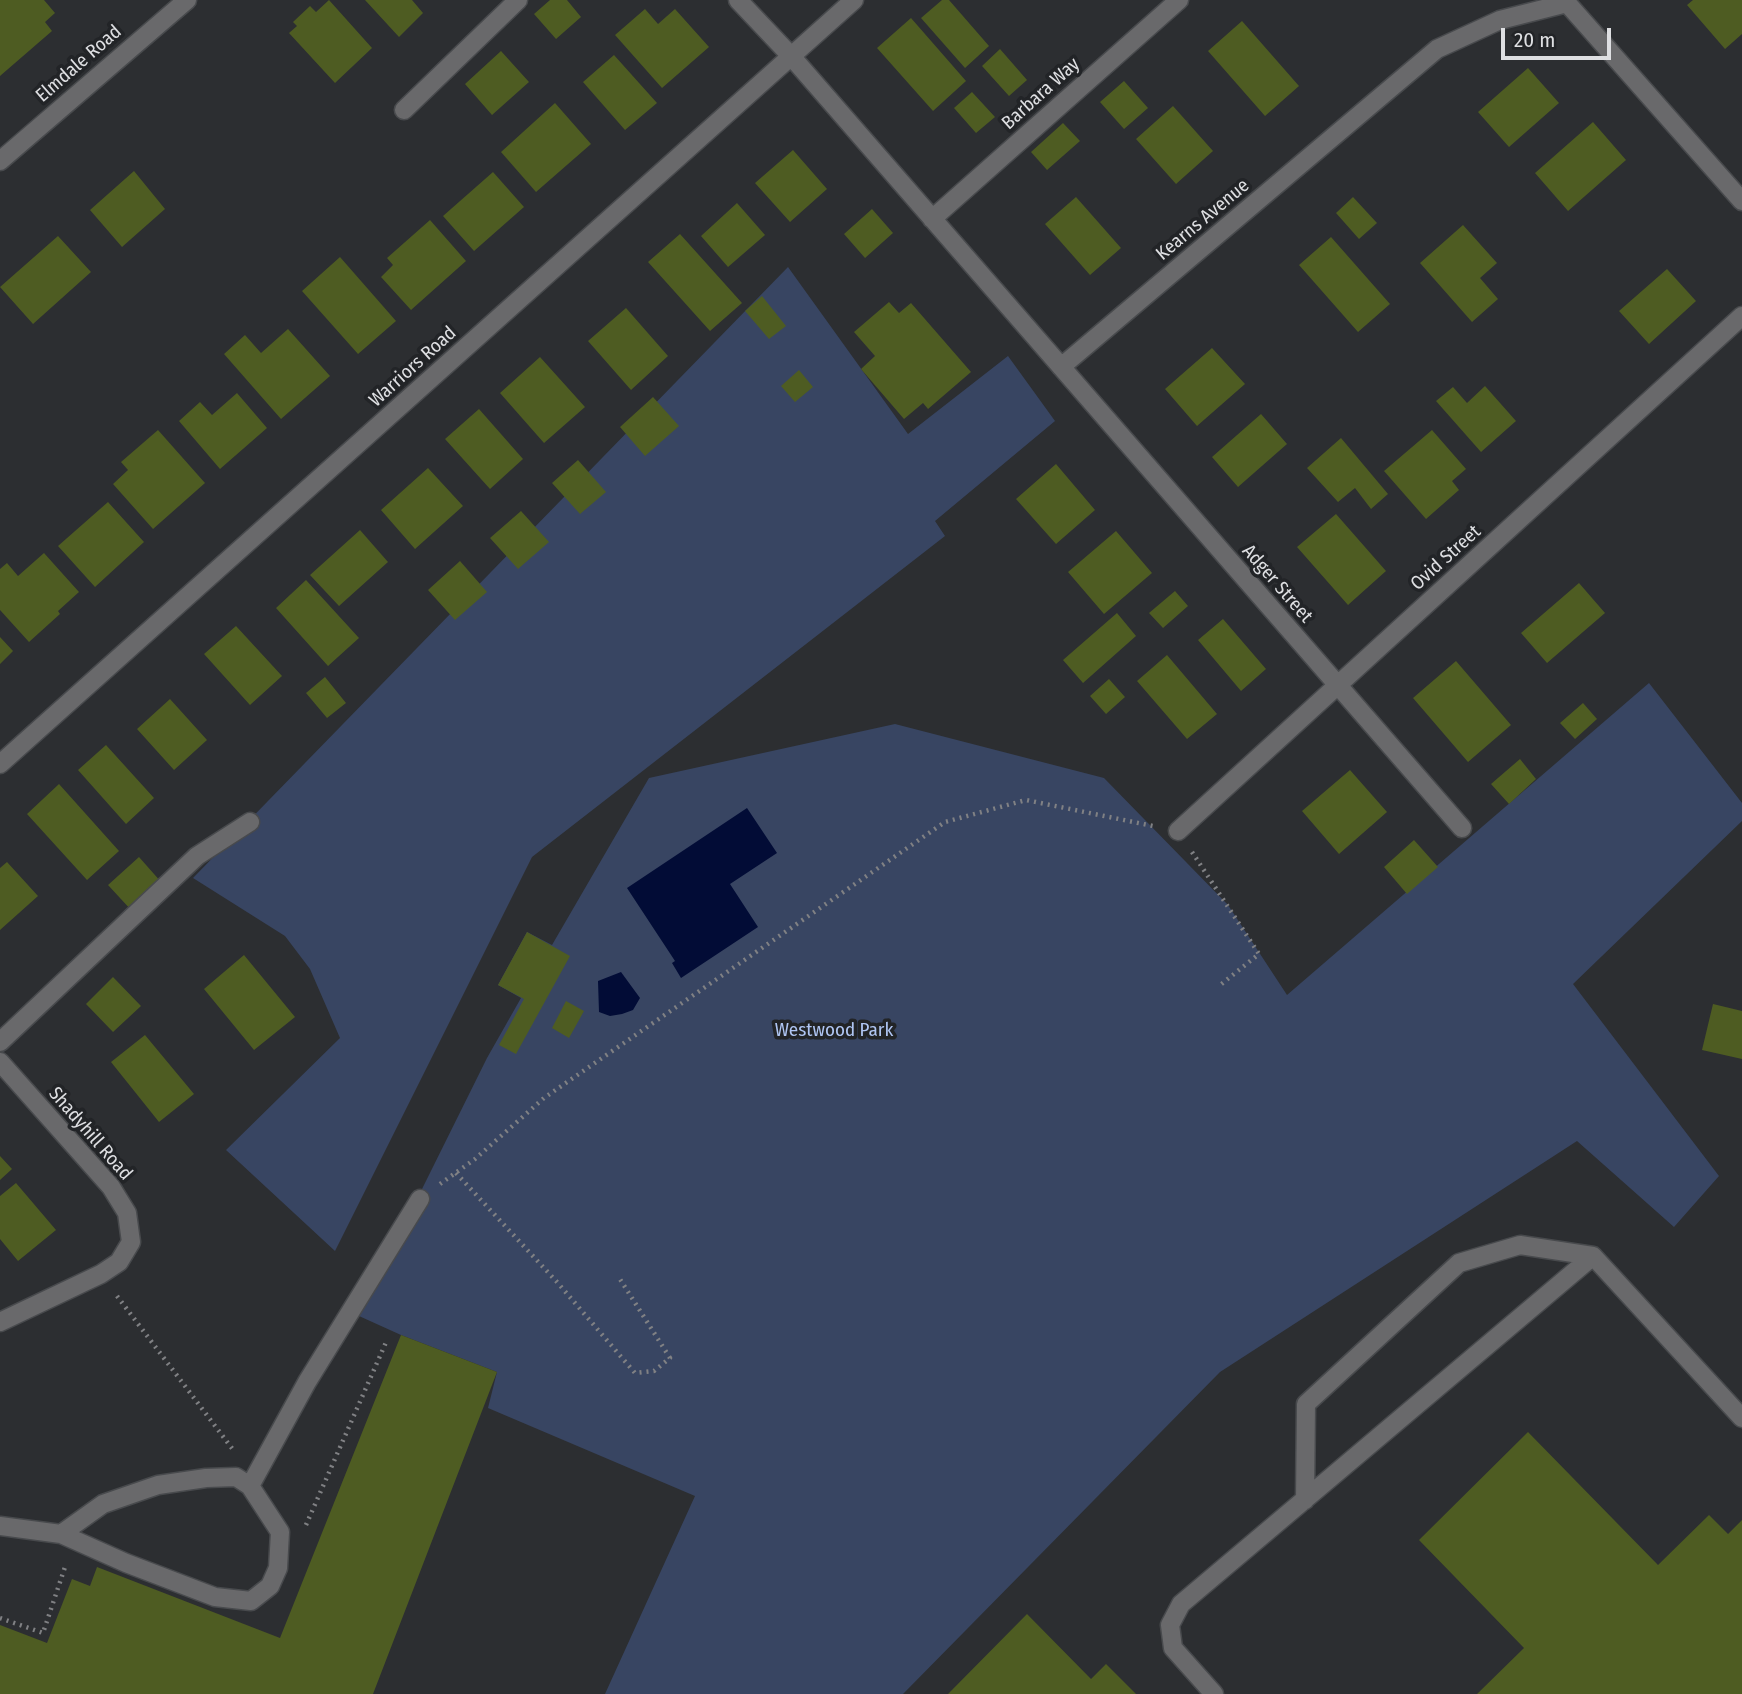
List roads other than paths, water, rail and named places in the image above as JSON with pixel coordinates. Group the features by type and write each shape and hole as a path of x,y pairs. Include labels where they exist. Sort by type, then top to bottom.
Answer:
{"street":[{"name":"Elmdale Road","path":"0,161 187,0"},
{"path":"404,110 517,0"},
{"path":"738,0 791,56 1061,368"},
{"name":"Warriors Road","path":"0,764 853,0"},
{"name":"Barbara Way","path":"932,219 1179,0"},
{"name":"Kearns Avenue","path":"1061,368 1437,49 1500,20 1568,1 1742,201"},
{"name":"Ovid Street","path":"1178,831 1742,316"},
{"name":"Adger Street","path":"1061,368 1462,828"},
{"path":"0,1042 197,856 250,822"},
{"name":"Shadyhill Road","path":"0,1062 111,1187 127,1213 131,1242 119,1262 101,1274 0,1322"},
{"path":"250,1486 307,1381 420,1199"},
{"path":"1305,1500 1306,1404 1459,1262 1520,1245 1593,1256 1742,1418"},
{"path":"1214,1694 1173,1648 1170,1625 1181,1604 1593,1256"},
{"path":"0,1526 61,1534 126,1563 215,1597 251,1601 270,1586 278,1568 280,1532 250,1486 236,1477 158,1485 103,1504 61,1534"}],"park label":[{"name":"Westwood Park","path":"834,1031"}]}
